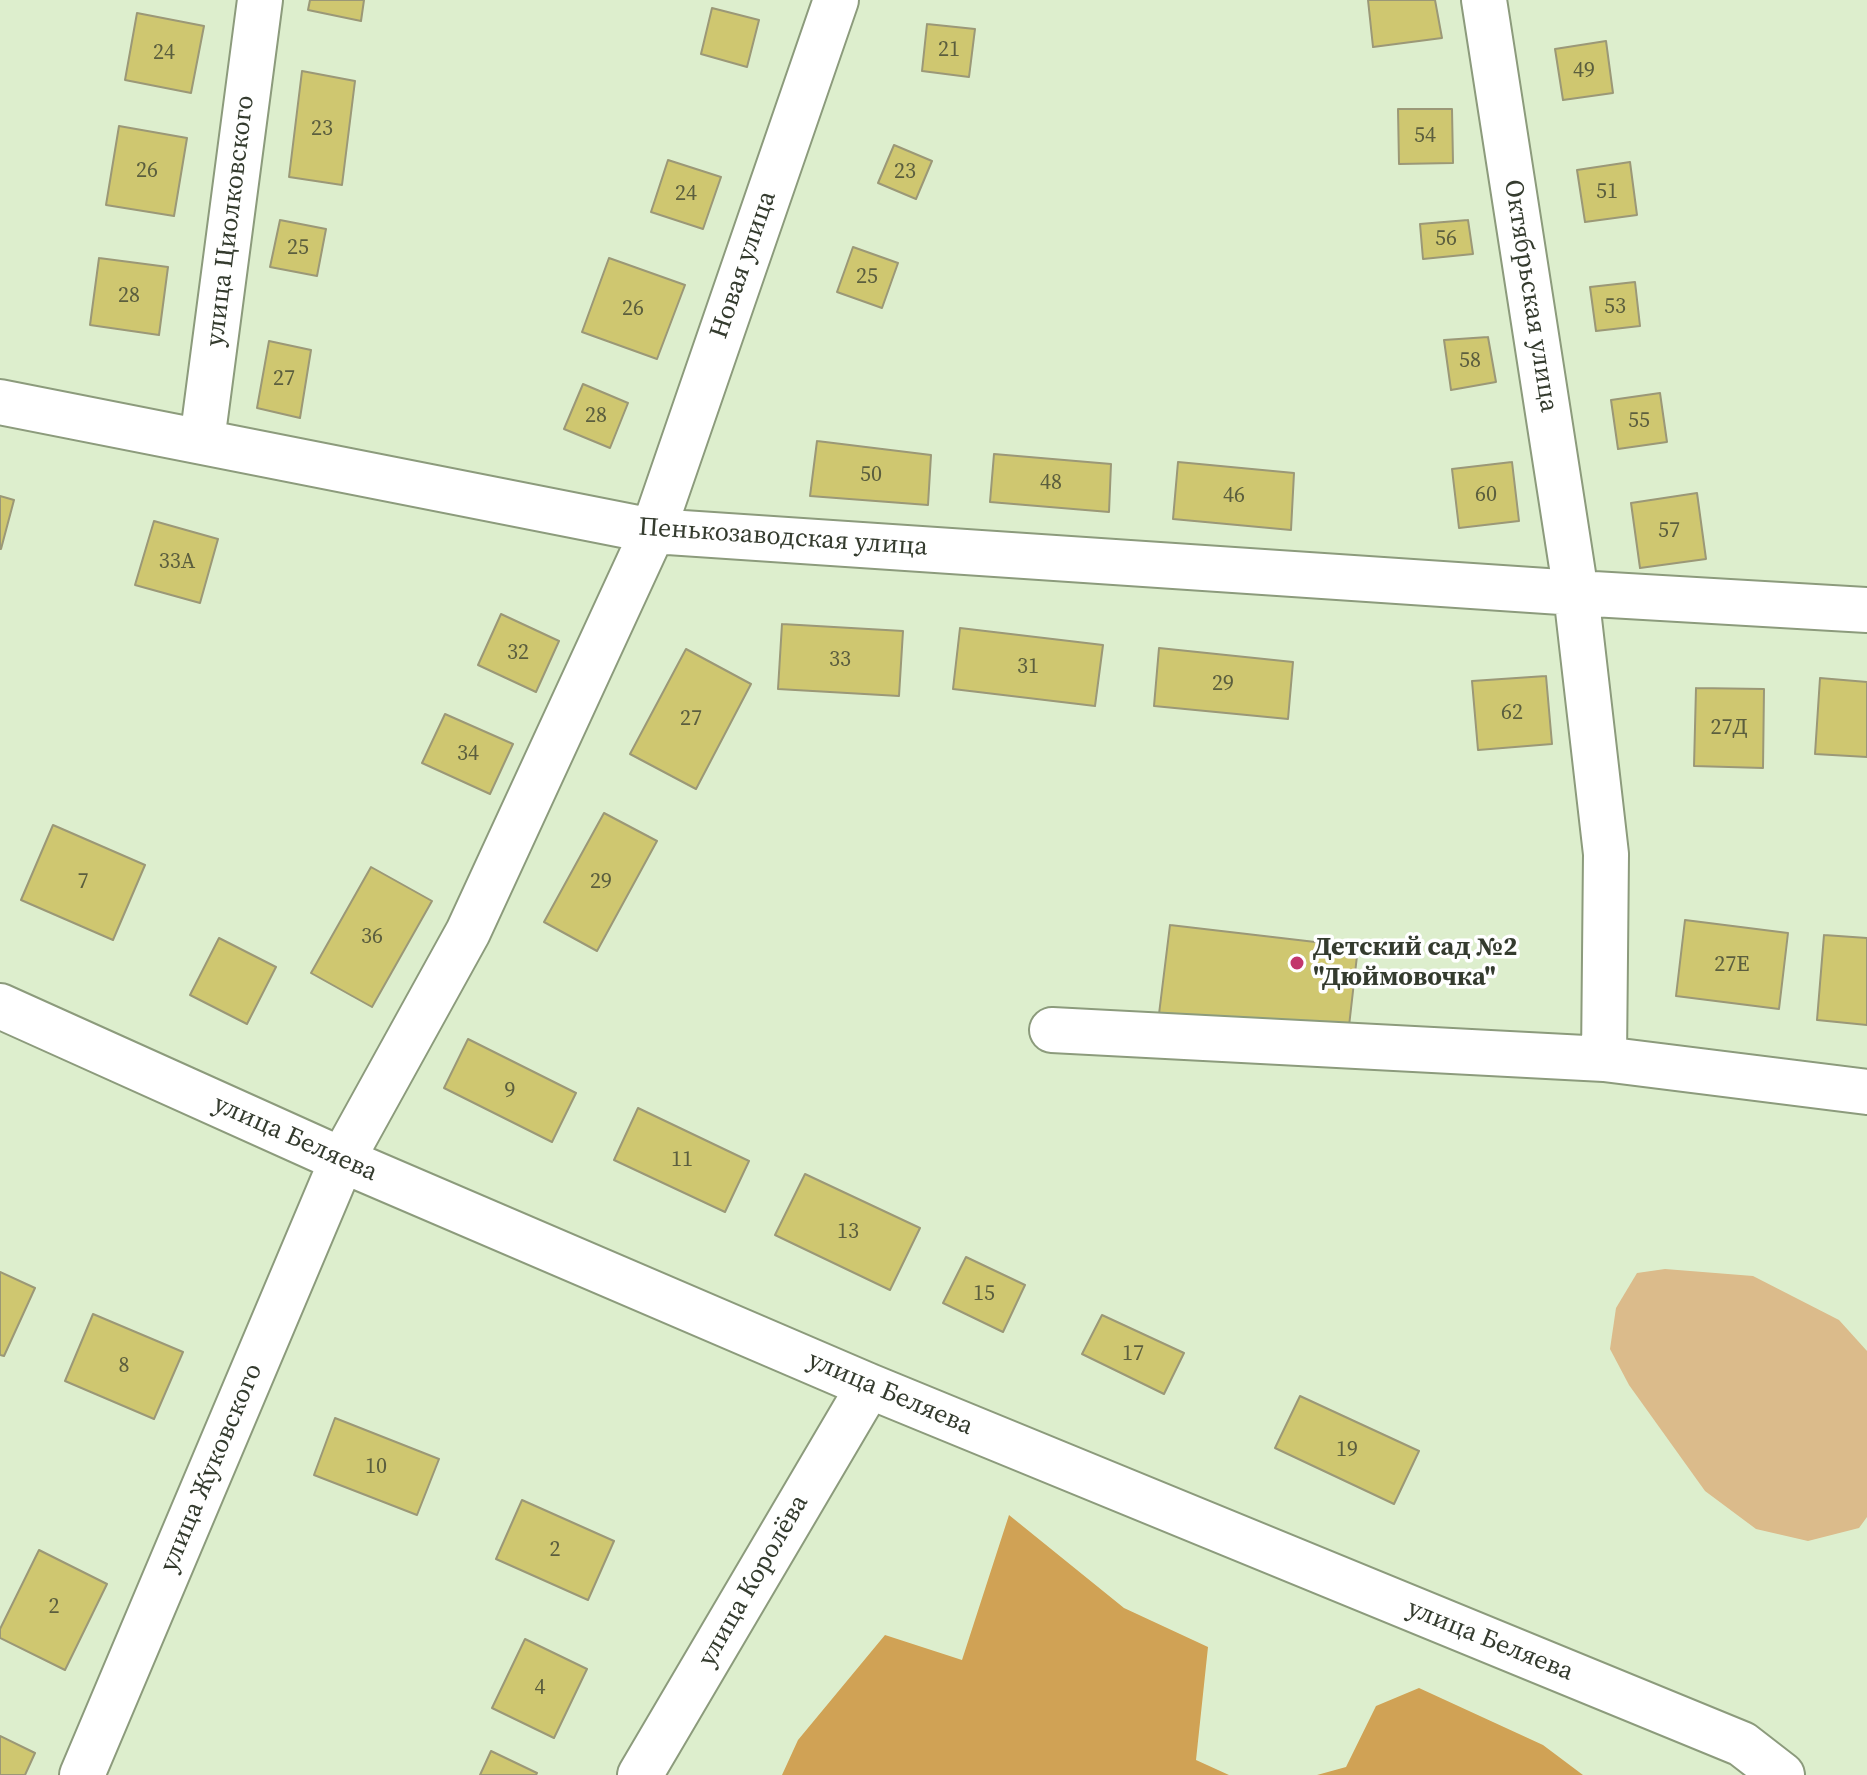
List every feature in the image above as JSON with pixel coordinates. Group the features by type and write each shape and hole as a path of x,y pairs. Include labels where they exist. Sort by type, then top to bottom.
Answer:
{"street":[{"name":"улица Циолковского","path":"202,441 260,0"},
{"name":"Новая улица","path":"342,1160 468,932 653,531 836,0"},
{"name":"Октябрьская улица","path":"1484,0 1576,593"},
{"name":"Пенькозаводская улица","path":"0,402 653,531 1867,610"},
{"path":"1576,593 1606,854 1604,1059"},
{"name":"улица Беляева","path":"0,1006 342,1160 869,1386 1742,1744 1782,1775"},
{"path":"1052,1030 1604,1059 1867,1092"},
{"name":"улица Жуковского","path":"82,1775 342,1160"},
{"name":"улица Королёва","path":"640,1775 869,1386"}],"shaded area":[{"path":"1665,1269 1753,1276 1839,1320 1867,1351 1867,1517 1859,1528 1808,1541 1756,1529 1705,1491 1629,1385 1610,1349 1616,1308 1637,1273"},
{"path":"1009,1515 1124,1608 1208,1647 1196,1760 1229,1775 782,1775 798,1740 885,1635 962,1660"},
{"path":"1419,1688 1543,1745 1583,1775 1317,1775 1346,1767 1376,1706"}],"building":[{"path":"310,0 364,0 361,21 308,10"},
{"path":"1368,0 1435,0 1442,38 1373,47"},
{"path":"712,8 759,20 747,67 701,54"},
{"path":"137,13 204,26 191,93 125,80"},
{"path":"927,24 975,29 969,77 922,71"},
{"path":"1606,41 1613,93 1563,100 1555,49"},
{"path":"302,71 355,81 342,185 289,177"},
{"path":"1398,109 1452,109 1453,163 1399,164"},
{"path":"119,126 187,138 174,216 106,205"},
{"path":"894,145 932,161 916,199 878,183"},
{"path":"668,160 721,177 703,229 651,212"},
{"path":"1630,162 1637,215 1585,222 1577,170"},
{"path":"280,220 326,229 317,276 270,267"},
{"path":"1468,220 1473,254 1423,259 1420,224"},
{"path":"853,247 898,263 882,308 837,292"},
{"path":"99,258 168,267 159,335 90,325"},
{"path":"609,258 685,285 657,359 582,332"},
{"path":"1635,282 1640,326 1596,331 1590,287"},
{"path":"1488,337 1496,382 1451,390 1444,340"},
{"path":"269,341 311,350 300,418 257,408"},
{"path":"583,384 628,403 610,448 564,429"},
{"path":"1660,393 1667,442 1618,449 1611,400"},
{"path":"817,441 931,455 928,505 810,496"},
{"path":"994,454 1111,464 1109,512 990,502"},
{"path":"1178,462 1294,473 1291,530 1173,519"},
{"path":"1512,462 1519,521 1459,528 1452,469"},
{"path":"1697,493 1706,559 1640,568 1631,503"},
{"path":"0,496 14,500 1,549 0,549"},
{"path":"154,521 218,539 200,603 135,585"},
{"path":"501,614 559,641 536,692 478,665"},
{"path":"782,624 903,631 899,696 778,689"},
{"path":"960,628 1103,645 1095,706 953,689"},
{"path":"1159,648 1293,662 1288,719 1154,706"},
{"path":"686,649 751,684 696,789 630,754"},
{"path":"1546,676 1552,744 1478,750 1472,681"},
{"path":"1820,678 1867,682 1867,757 1815,754"},
{"path":"1696,688 1764,689 1763,768 1694,766"},
{"path":"445,714 513,744 490,794 422,763"},
{"path":"604,813 657,841 597,951 544,922"},
{"path":"53,825 145,865 113,940 21,900"},
{"path":"371,867 432,901 372,1007 311,973"},
{"path":"1685,920 1788,933 1779,1009 1676,996"},
{"path":"1170,925 1358,947 1348,1035 1159,1014"},
{"path":"1824,935 1867,938 1867,1025 1817,1020"},
{"path":"219,938 276,967 247,1024 190,995"},
{"path":"468,1039 576,1093 552,1142 444,1088"},
{"path":"638,1108 749,1161 725,1212 614,1160"},
{"path":"805,1174 920,1228 890,1290 775,1235"},
{"path":"966,1257 1025,1285 1003,1332 943,1303"},
{"path":"0,1272 35,1288 4,1356 0,1355"},
{"path":"93,1314 183,1352 154,1419 65,1381"},
{"path":"1102,1315 1184,1353 1164,1394 1082,1354"},
{"path":"1300,1396 1419,1451 1394,1504 1275,1448"},
{"path":"335,1418 439,1459 417,1515 314,1475"},
{"path":"522,1500 614,1541 588,1600 496,1559"},
{"path":"39,1550 107,1584 65,1670 0,1638 0,1629"},
{"path":"525,1639 587,1669 554,1738 492,1708"},
{"path":"0,1736 35,1753 25,1775 0,1775"},
{"path":"491,1751 537,1773 536,1775 480,1775"}],"place":[{"name":"Детский сад №2 \"Дюймовочка\"","path":"1297,963"}]}
